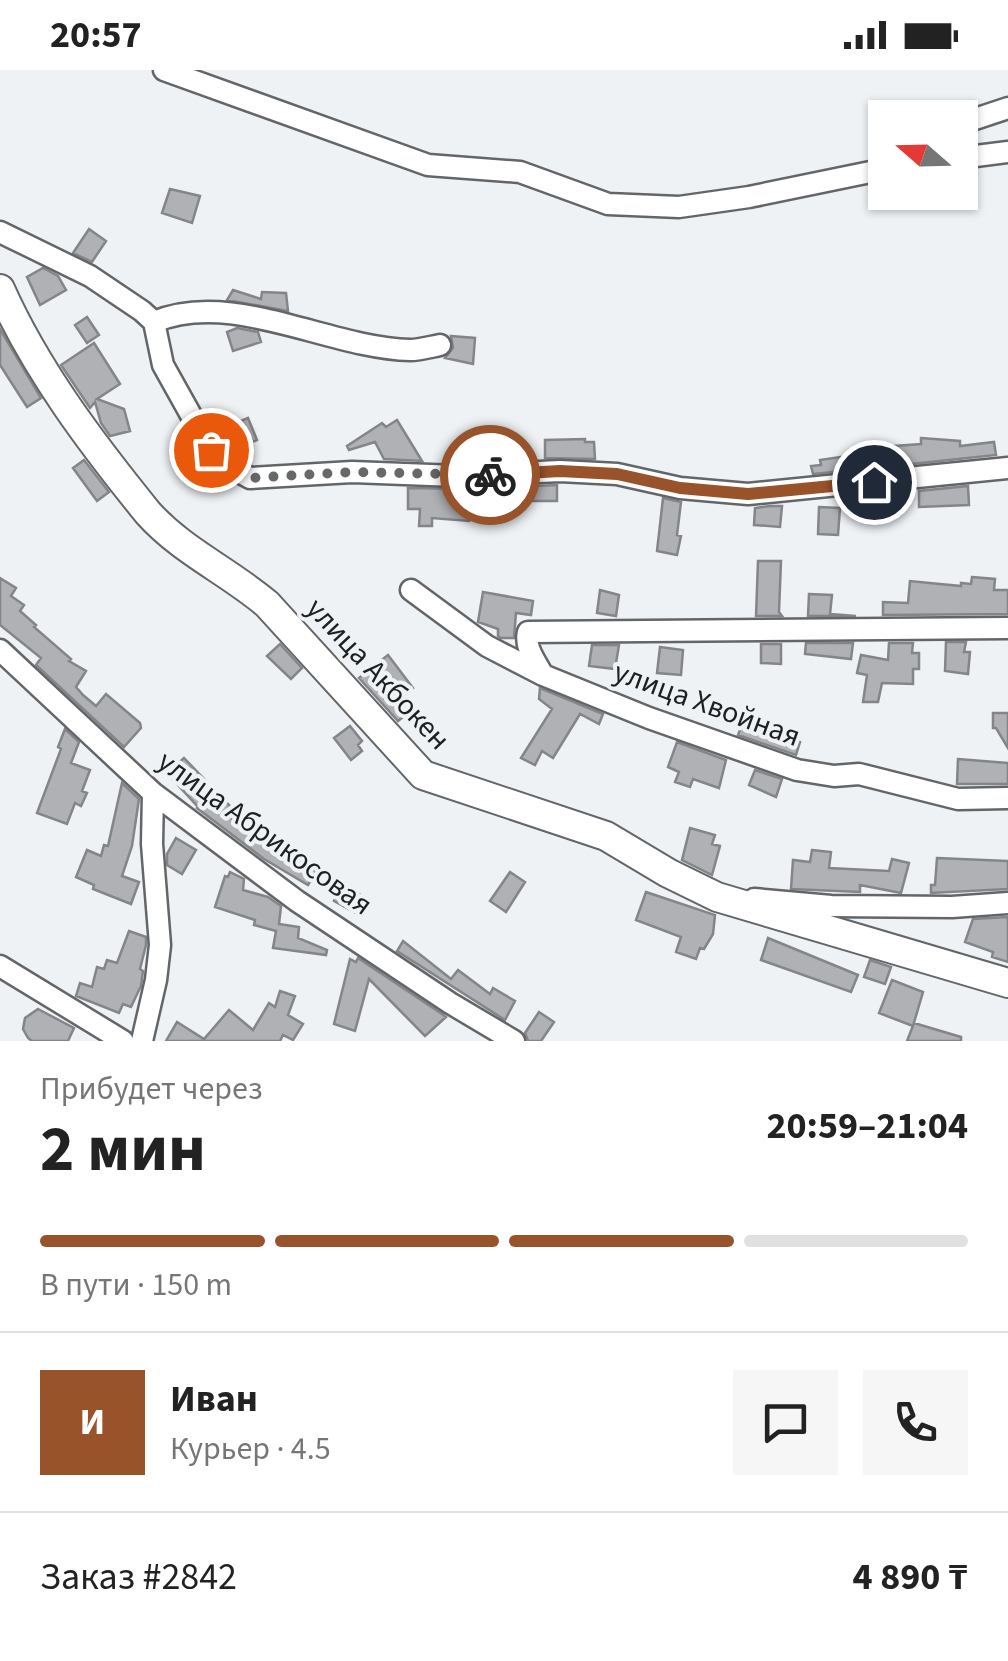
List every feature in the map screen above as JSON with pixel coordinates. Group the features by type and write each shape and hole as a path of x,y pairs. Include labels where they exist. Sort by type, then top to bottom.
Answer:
{"street":[{"path":"164,70 428,164 520,172 608,204 680,207 868,172"},
{"path":"978,118 1008,108"},
{"path":"978,156 1008,152"},
{"path":"0,232 90,276 154,322 163,365 187,413 211,450 226,465 250,478 352,472 458,476 560,471 617,474 680,488 748,494 1008,468"},
{"name":"улица Акбокен","path":"0,289 17,328 48,376 148,513 166,533 242,582 267,604 423,775 606,836 668,873 717,896 1008,983"},
{"path":"154,322 168,316 215,312 378,346 412,350 440,345"},
{"name":"улица Хвойная","path":"411,590 487,646 543,674 649,718 797,770 834,776 859,774 958,798 1008,798"},
{"path":"543,674 529,650 528,632 1008,628"},
{"name":"улица Абрикосовая","path":"0,650 154,793 296,901 514,1041"},
{"path":"142,1041 160,945 152,844 154,793"},
{"path":"717,896 831,906 952,907 1008,903"},
{"path":"0,966 122,1041"}],"building":[{"path":"170,189 200,196 192,223 162,213"},
{"path":"89,229 106,241 92,262 73,253"},
{"path":"43,268 58,276 66,290 40,305 27,277"},
{"path":"233,290 261,299 262,292 286,293 288,311 227,300"},
{"path":"87,317 99,335 87,343 75,325"},
{"path":"237,328 258,332 261,342 233,351 227,332"},
{"path":"0,329 41,398 27,407 0,365"},
{"path":"451,336 475,338 473,364 445,358 453,348"},
{"path":"94,343 120,384 97,399 124,409 130,431 110,436 95,402 90,408 61,365"},
{"path":"248,418 257,440 243,446 234,424"},
{"path":"397,420 422,461 384,459 375,442 349,450 347,446 382,423 386,427"},
{"path":"497,433 512,445 497,460 472,462 463,450 476,440 482,448"},
{"path":"921,438 960,441 960,446 994,442 996,455 883,467 881,447 921,444"},
{"path":"545,440 594,442 595,459 545,458"},
{"path":"191,443 208,467 196,477 182,460 191,453 186,447"},
{"path":"841,457 844,471 813,474 811,466 821,465 820,460"},
{"path":"84,460 109,492 97,501 73,468"},
{"path":"557,485 557,501 514,501 515,487"},
{"path":"968,486 969,505 919,507 919,491"},
{"path":"408,488 471,489 469,521 432,518 432,526 419,526 420,509 408,509"},
{"path":"885,494 885,515 868,515 868,496"},
{"path":"663,498 681,502 677,555 657,551"},
{"path":"782,506 780,527 754,525 755,508"},
{"path":"819,507 840,508 838,535 818,534"},
{"path":"758,561 781,561 782,616 756,616"},
{"path":"972,577 995,579 994,590 1008,590 1008,614 883,615 883,602 908,603 910,581 961,586 971,584"},
{"path":"0,578 16,588 11,596 24,605 20,611 34,627 69,661 86,671 76,687 83,695 96,706 106,694 140,723 141,728 124,747 36,665 41,658 0,625"},
{"path":"600,590 619,595 616,616 597,613"},
{"path":"483,592 533,601 531,615 516,613 514,638 501,638 498,629 478,622"},
{"path":"809,594 832,595 830,614 856,616 808,616"},
{"path":"946,642 966,642 964,652 970,652 968,674 945,671"},
{"path":"806,643 853,643 851,659 805,654"},
{"path":"889,643 913,643 912,653 919,653 919,669 913,669 913,684 882,683 878,702 863,702 867,675 857,673 861,655 888,660"},
{"path":"280,644 302,668 291,679 267,656"},
{"path":"761,644 781,644 781,664 761,663"},
{"path":"592,645 619,645 615,669 589,666"},
{"path":"660,647 683,650 681,675 657,673"},
{"path":"388,655 413,688 398,700 408,713 398,721 359,678"},
{"path":"540,688 603,714 599,724 580,714 553,758 542,751 535,765 521,758 552,709 539,699"},
{"path":"993,713 1008,713 1008,748 993,728"},
{"path":"746,715 779,726 776,734 800,742 796,755 738,735"},
{"path":"350,726 362,741 358,745 362,751 351,760 334,738"},
{"path":"65,729 79,742 71,763 90,770 82,791 87,793 81,806 75,803 67,824 37,813"},
{"path":"677,742 726,760 719,788 693,779 690,787 675,782 679,772 668,767"},
{"path":"184,758 230,806 224,813 261,839 264,833 284,845 282,850 317,870 308,885 264,859 197,808 167,773"},
{"path":"958,759 1008,763 1008,784 957,784"},
{"path":"755,770 782,779 776,797 749,785"},
{"path":"122,783 139,799 132,846 122,876 139,882 131,904 93,889 94,885 76,877 87,850 101,856 104,845 108,846"},
{"path":"690,828 715,835 712,844 720,846 712,875 682,860"},
{"path":"176,838 196,850 182,874 167,865 167,854"},
{"path":"812,850 831,852 829,868 889,871 892,859 909,863 901,893 860,885 860,892 791,889 793,860 810,862"},
{"path":"937,858 1008,861 1008,889 931,893"},
{"path":"230,872 244,879 243,890 268,897 281,906 279,924 299,927 298,938 327,950 326,955 273,948 276,931 215,907 225,876"},
{"path":"510,872 525,882 506,912 490,901"},
{"path":"340,886 359,894 357,898 362,900 356,913 334,901"},
{"path":"646,892 715,915 713,934 696,959 676,952 681,937 636,920"},
{"path":"1008,917 1008,962 965,942 973,919"},
{"path":"129,931 146,937 141,986 131,1007 123,1004 119,1013 76,996 80,983 92,987 97,967 104,969 107,960 117,963"},
{"path":"768,938 858,975 851,992 761,960"},
{"path":"403,941 451,979 458,970 490,994 493,988 515,1001 505,1020 397,951"},
{"path":"358,958 446,1017 425,1036 369,979 355,1031 334,1024 350,959 356,962"},
{"path":"870,960 891,967 885,984 864,977"},
{"path":"892,980 923,992 913,1026 879,1013"},
{"path":"280,991 295,996 288,1015 303,1024 293,1040 283,1035 280,1041 166,1041 177,1022 204,1039 229,1010 253,1030 269,1003 275,1007"},
{"path":"38,1009 74,1028 68,1041 28,1038 23,1029 25,1018"},
{"path":"539,1012 554,1022 541,1041 528,1041 525,1033"},
{"path":"914,1023 961,1037 961,1041 907,1041"}],"way so far":[{"path":"211,450 226,465 250,478 352,472 490,475"}],"route":[{"path":"490,475 560,471 617,474 680,488 748,494 874,482"}]}
